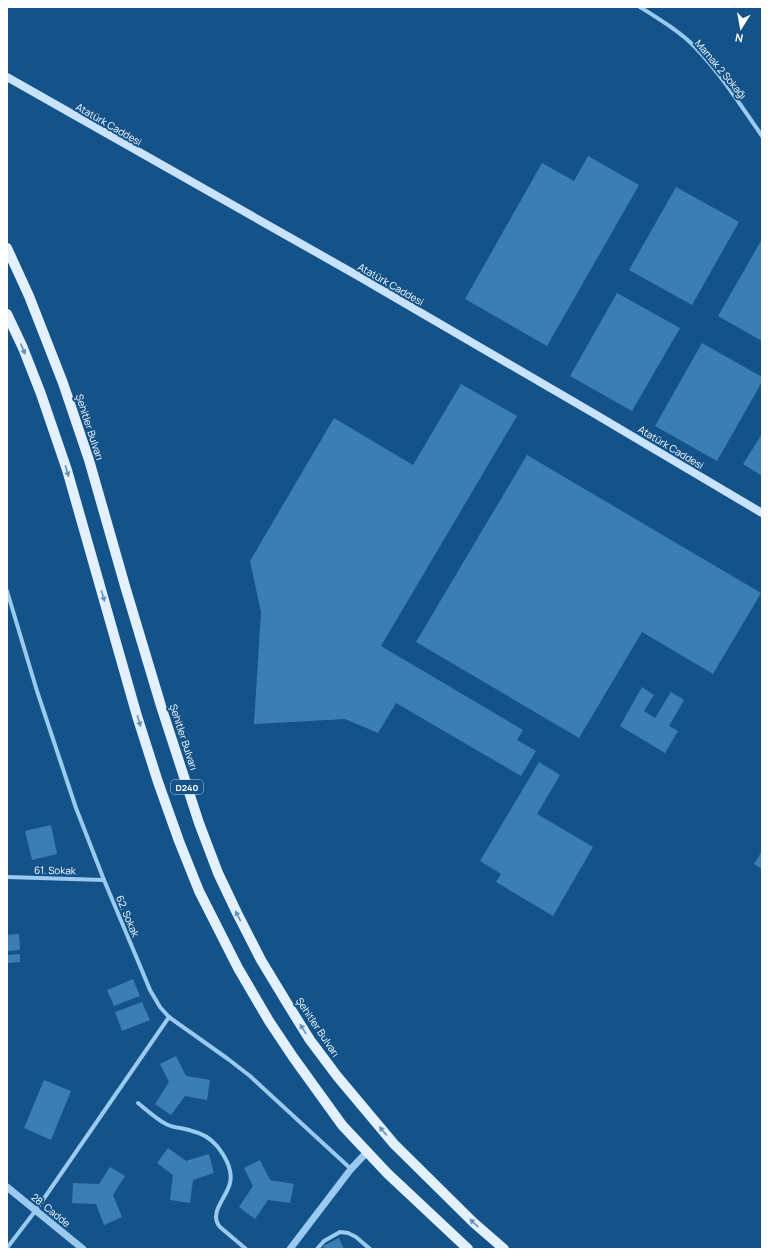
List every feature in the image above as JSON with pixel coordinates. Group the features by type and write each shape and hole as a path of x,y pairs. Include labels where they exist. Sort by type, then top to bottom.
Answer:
{"main road":[{"name":"Atatürk Caddesi","path":"7,76 118,142 369,282 762,513"},
{"name":"Şehitler Bulvarı","path":"7,248 63,383 89,460 129,601 199,823 218,873 237,913 261,960 291,1010 310,1040 337,1076 394,1144 474,1223 504,1249"},
{"name":"D240","path":"7,314 28,361 67,470 137,716 178,841 199,891 238,968 273,1027 342,1125 367,1152 468,1249"}],"street":[{"name":"Mamak 2 Sokağı","path":"640,7 678,33 694,47 738,102 762,136"},
{"name":"62. Sokak","path":"7,590 34,684 62,767 104,880 150,990 160,1007 169,1017 250,1076 351,1170"},
{"name":"61. Sokak","path":"7,878 104,880"},
{"path":"7,1248 36,1210 169,1017"},
{"path":"138,1103 169,1126 192,1130 206,1137 217,1146 226,1159 230,1177 228,1189 216,1214 216,1223 246,1249"},
{"path":"290,1249 351,1170 367,1152"},
{"name":"28. Cadde","path":"7,1187 83,1249"},
{"path":"318,1249 324,1241 340,1232 348,1233 356,1237 370,1249"}],"building":[{"path":"588,156 639,185 547,346 465,299 542,163 574,181"},
{"path":"676,187 739,222 692,305 629,270"},
{"path":"762,239 762,341 718,316"},
{"path":"617,293 680,328 632,411 570,376"},
{"path":"702,343 762,377 762,382 717,461 655,426"},
{"path":"461,384 517,416 381,646 523,730 517,740 536,751 521,776 396,703 378,733 345,719 254,724 261,612 250,561 334,418 413,465"},
{"path":"762,434 762,476 743,464"},
{"path":"527,455 761,593 713,674 642,632 579,738 416,642"},
{"path":"642,687 654,695 644,711 655,718 671,692 684,700 669,726 678,731 665,753 620,726"},
{"path":"539,762 560,775 537,814 593,847 553,916 496,882 501,874 480,861"},
{"path":"51,825 57,854 32,860 25,831"},
{"path":"762,851 762,869 754,864"},
{"path":"19,934 20,950 7,951 7,935"},
{"path":"20,954 20,962 8,963 8,955"},
{"path":"133,979 140,996 114,1006 107,990"},
{"path":"142,1002 150,1020 122,1031 115,1012"},
{"path":"176,1056 186,1076 210,1080 207,1100 185,1096 171,1115 155,1104 169,1082 160,1064"},
{"path":"44,1080 71,1091 51,1140 24,1128"},
{"path":"168,1148 186,1161 209,1154 214,1173 193,1180 190,1203 170,1200 173,1175 157,1163"},
{"path":"260,1160 270,1180 294,1184 290,1203 268,1200 255,1219 239,1207 253,1186 244,1168"},
{"path":"110,1167 125,1176 113,1195 122,1217 104,1225 96,1204 72,1203 73,1183 99,1184"},
{"path":"339,1238 344,1249 324,1249 323,1246"}]}
